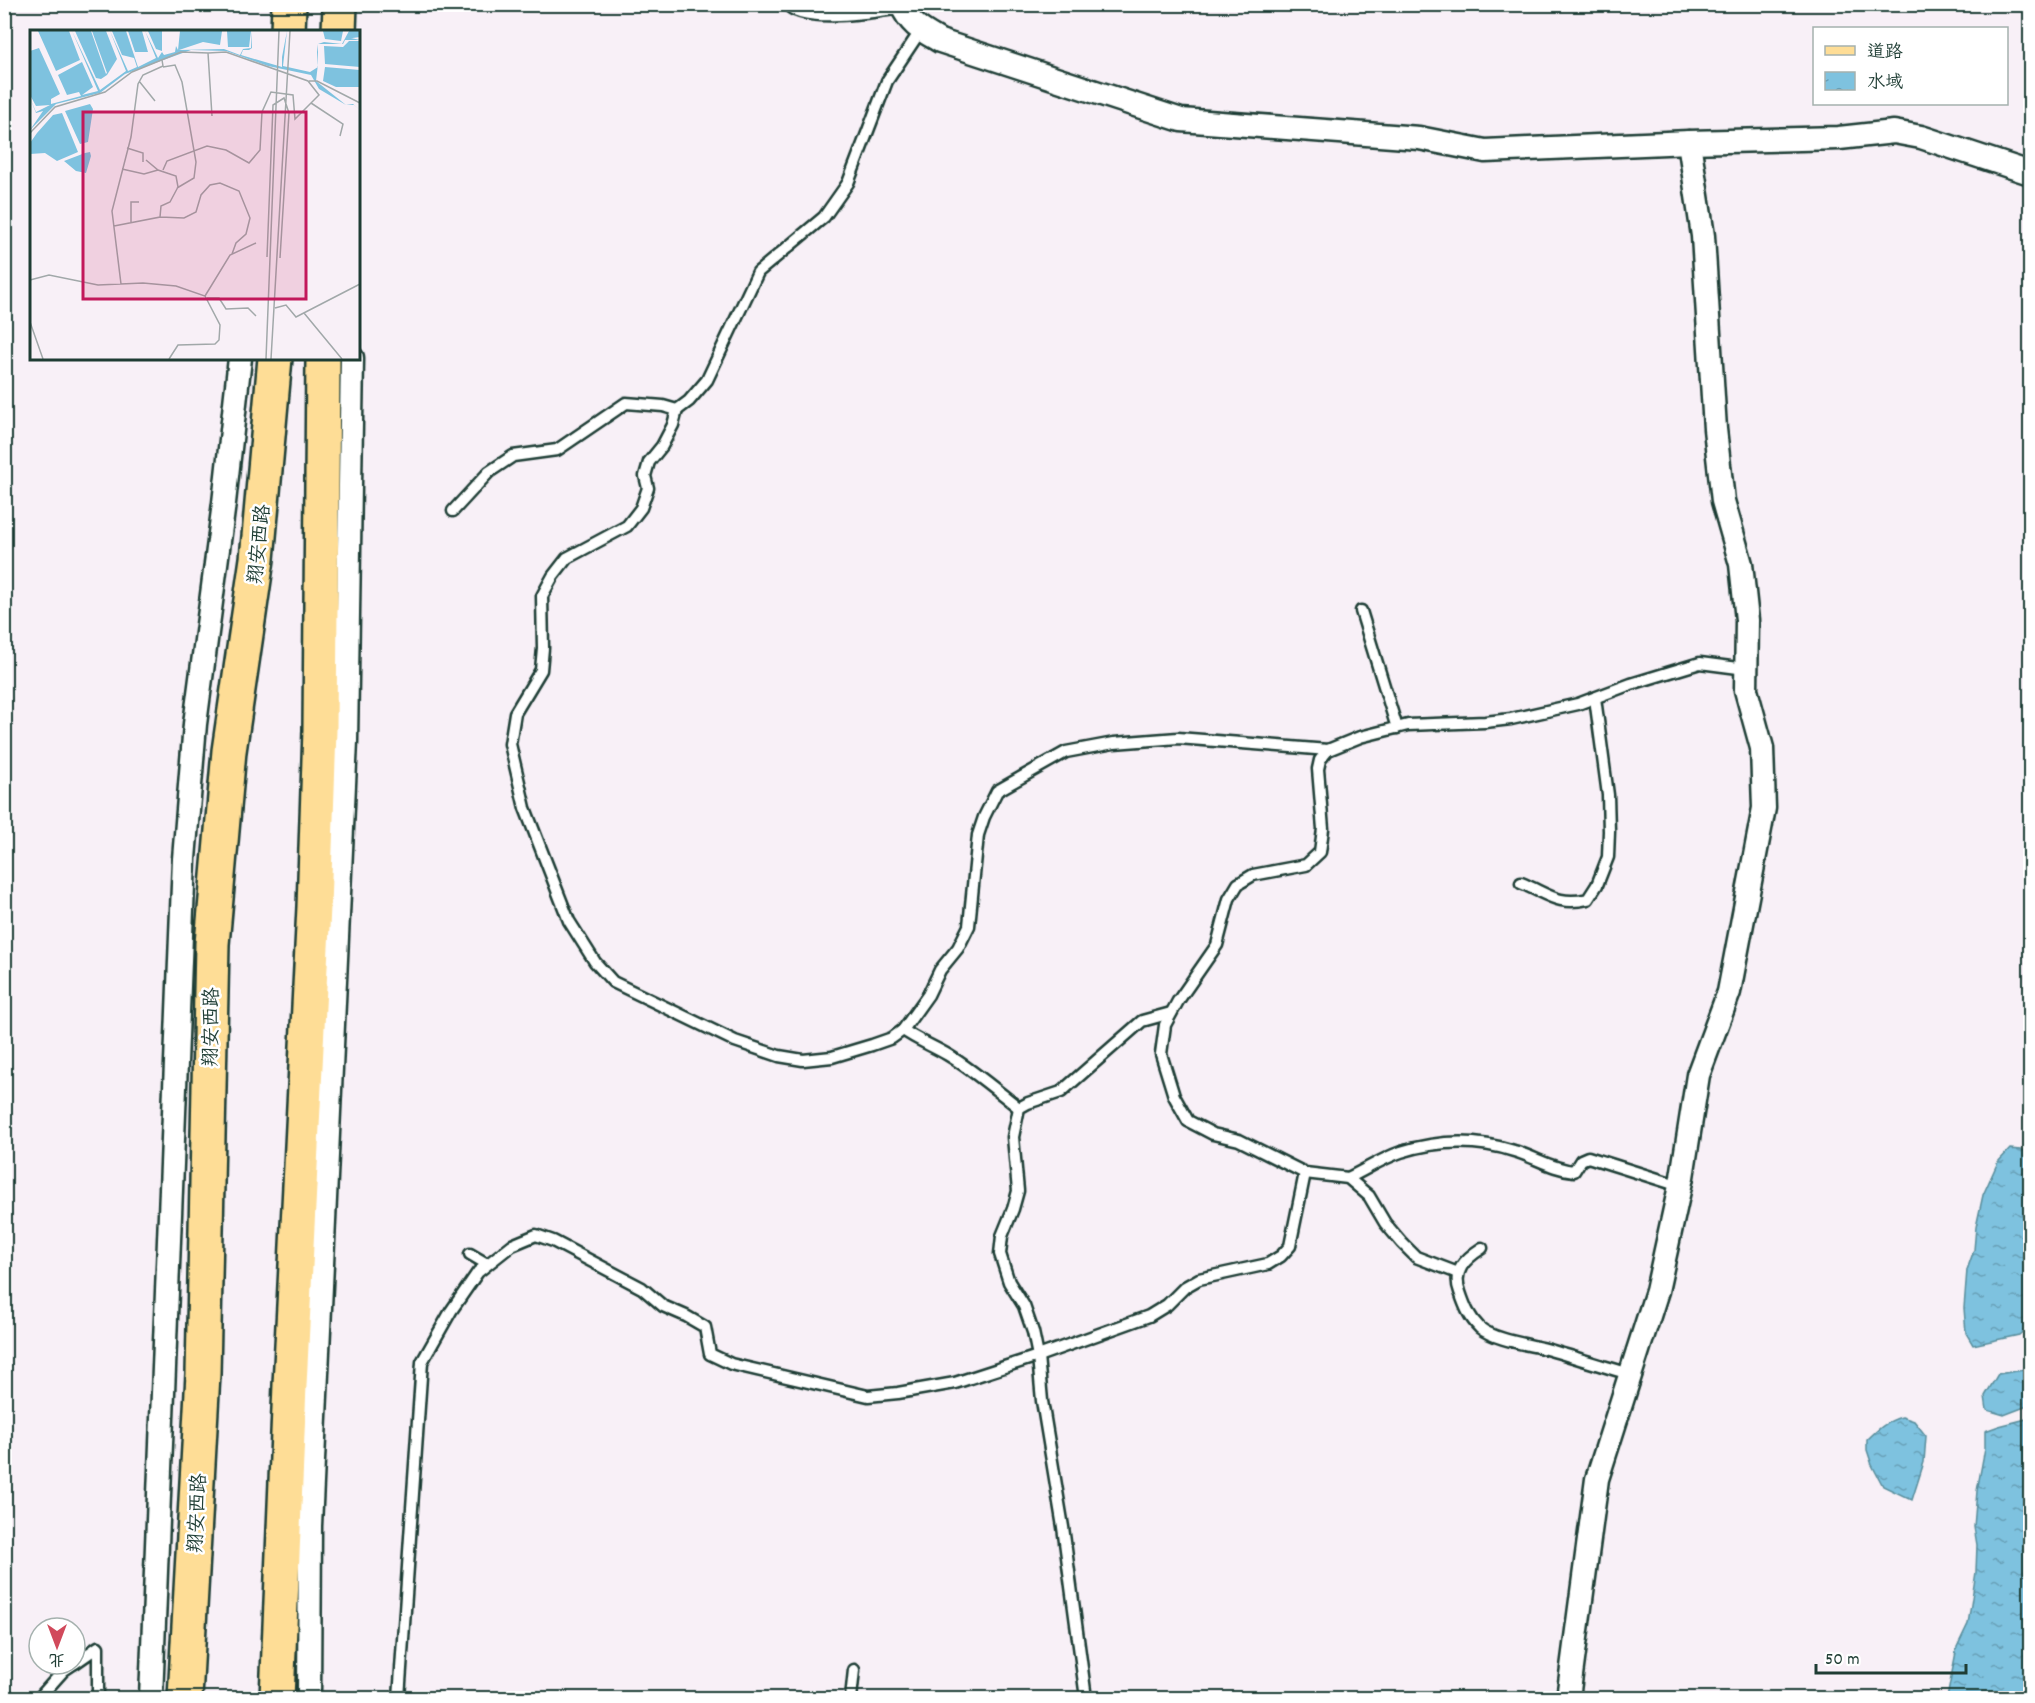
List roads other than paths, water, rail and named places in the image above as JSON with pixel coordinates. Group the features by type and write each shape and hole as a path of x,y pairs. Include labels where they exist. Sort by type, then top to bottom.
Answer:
{"main road":[{"path":"339,30 341,4"},
{"name":"翔安西路","path":"185,1698 203,1374 212,944 229,751 257,560 275,360"},
{"path":"277,1698 314,907 319,754 323,360"}],"street":[{"path":"341,4 344,30"},
{"path":"902,6 908,20 940,41 1181,120 1419,138 1485,151 1839,138 1894,132 1921,137 2031,173"},
{"path":"1568,1698 1597,1479 1657,1292 1680,1186 1698,1075 1729,992 1764,808 1762,748 1746,690 1747,620 1741,564 1723,501 1715,429 1703,236 1689,142"},
{"path":"150,1698 184,859 195,724 240,360"},
{"path":"309,1698 311,1502 346,741 352,360"}],"lane":[{"path":"787,4 789,8 808,14 833,16 902,6"},
{"path":"921,30 887,81 848,183 824,217 758,272 707,380 689,401 677,410 673,425 662,446 649,462 645,476 648,488 641,508 627,526 567,558 553,576 542,596 541,670 515,713 510,744 525,808 569,921 595,962 613,982 735,1041 779,1056 802,1060 832,1057 892,1038 903,1030 928,995 940,970 958,948 969,926 978,835 997,791 1066,752 1114,743 1178,738 1328,750 1360,737 1408,725 1511,719 1578,704 1630,684 1700,663 1746,669"},
{"path":"453,512 489,472 513,456 557,450 626,403 663,406 677,410"},
{"path":"1361,612 1397,728"},
{"path":"1521,883 1547,895 1573,903 1588,899 1597,885 1608,857 1609,831 1608,795 1595,698"},
{"path":"1328,750 1320,760 1318,769 1323,829 1320,852 1306,865 1253,875 1238,884 1229,899 1217,945 1165,1025 1161,1054 1174,1096 1188,1121 1214,1134 1239,1140 1305,1173 1348,1178 1400,1152 1449,1142 1476,1142 1515,1151 1560,1170 1574,1171 1581,1160 1588,1157 1680,1186"},
{"path":"1019,1108 1061,1092 1142,1021 1171,1013"},
{"path":"903,1030 965,1066 1019,1108"},
{"path":"1019,1108 1014,1137 1018,1191 1014,1209 1002,1236 1000,1254 1009,1282 1024,1306 1038,1356 1042,1401 1063,1527 1086,1698"},
{"path":"399,1698 422,1362 451,1311 478,1272 512,1245 536,1235 642,1288 663,1306 705,1327 710,1354 730,1365 868,1395 898,1393 955,1383 1038,1356 1149,1316 1167,1305 1185,1287 1198,1279 1268,1264 1281,1256 1290,1246 1305,1173"},
{"path":"1348,1178 1369,1196 1385,1223 1416,1257 1458,1273"},
{"path":"1482,1248 1468,1257 1460,1266 1458,1273 1458,1286 1467,1314 1482,1329 1503,1338 1630,1374"},
{"path":"470,1254 487,1264"},
{"path":"87,1654 98,1647 98,1698"},
{"path":"851,1698 854,1670"},
{"path":"39,1698 59,1676"}],"water":[{"path":"2010,1149 2030,1151 2030,1325 2019,1335 1973,1345 1966,1333 1964,1308 1967,1270 1974,1250 1983,1195 1998,1162"},
{"path":"2030,1369 2030,1405 2004,1415 1987,1410 1985,1396 1998,1374"},
{"path":"1902,1417 1914,1421 1926,1436 1924,1462 1912,1500 1883,1486 1867,1450 1867,1440 1871,1436 1887,1423"},
{"path":"2030,1418 2030,1698 1947,1698 1957,1647 1968,1624 1976,1572 1977,1545 1974,1527 1977,1491 1985,1448 1985,1431"}]}
